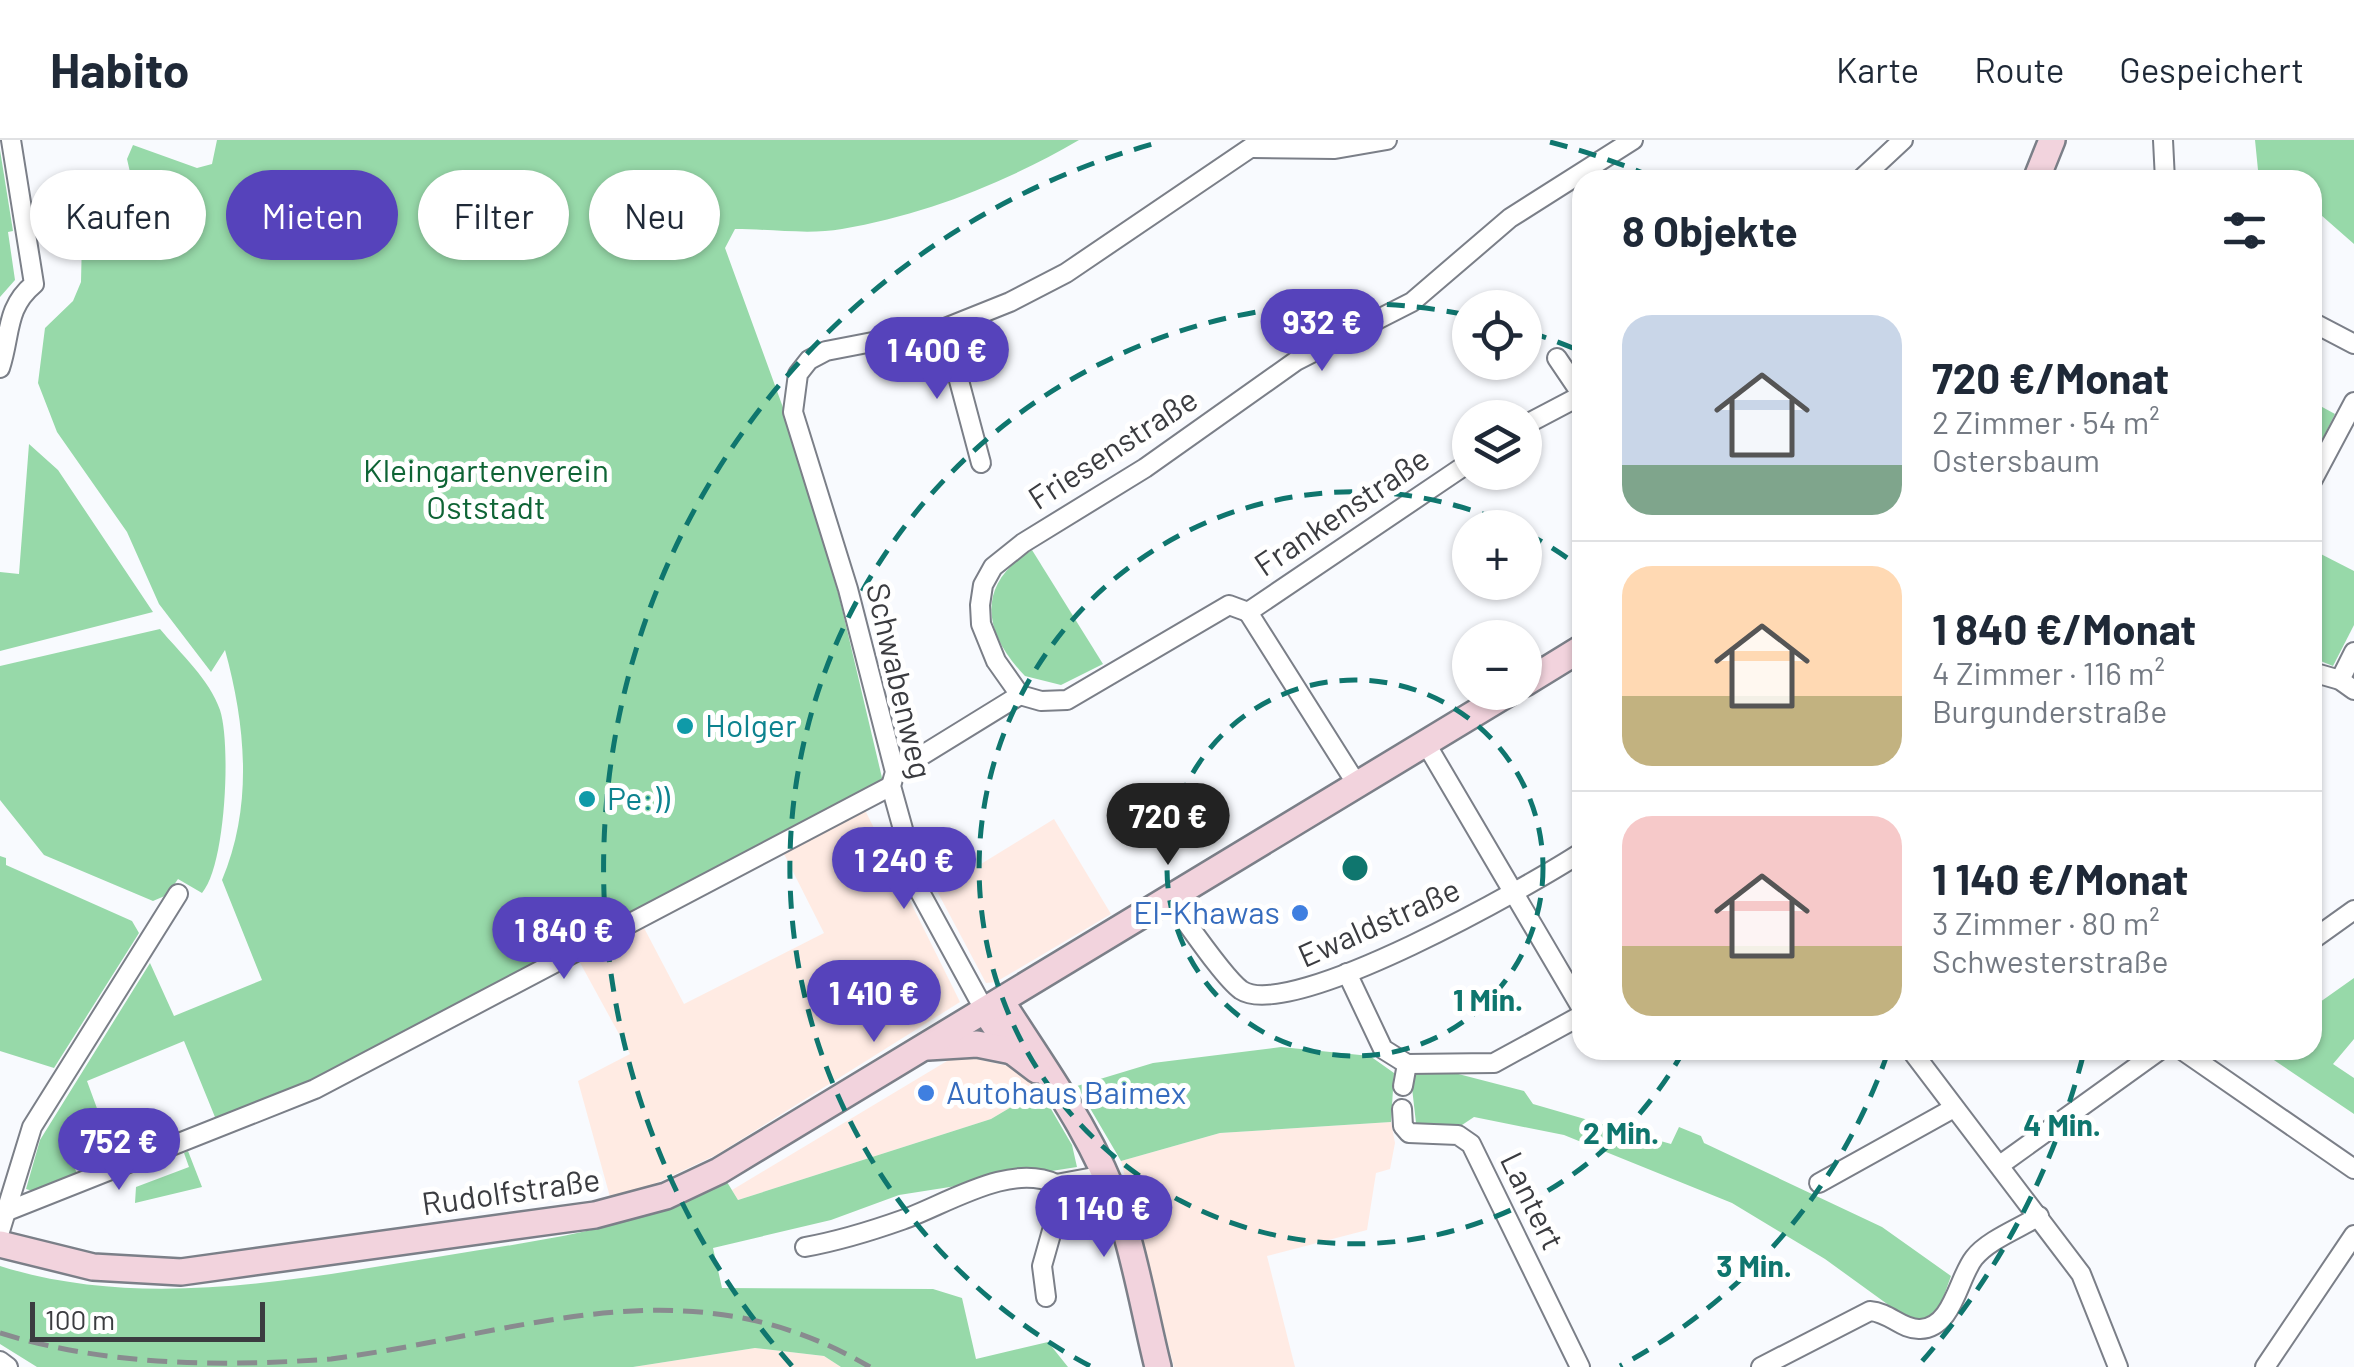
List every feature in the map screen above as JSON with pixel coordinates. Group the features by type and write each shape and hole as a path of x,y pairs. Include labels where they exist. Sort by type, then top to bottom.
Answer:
{"street":[{"path":"0,368 10,314 18,298 34,284 11,140"},
{"path":"981,463 945,328 1066,273 1257,144 1335,149 1387,140"},
{"name":"Friesenstraße","path":"1586,170 1633,140"},
{"path":"1871,170 1903,140"},
{"path":"2040,170 2052,140"},
{"path":"2163,140 2164,170"},
{"name":"Friesenstraße","path":"1020,695 986,640 981,624 983,585 993,567 1023,542 1145,468 1296,360 1412,302 1504,222 1572,179"},
{"path":"2322,327 2354,344"},
{"name":"Schwabenweg","path":"945,328 826,352 809,360 798,374 793,412 848,588 921,894 993,1006"},
{"path":"1557,358 1572,380"},
{"path":"1542,416 1572,400"},
{"path":"2322,462 2354,402"},
{"name":"Frankenstraße","path":"1248,612 1452,474"},
{"path":"2,1221 315,1089 893,779 1020,695 1041,701 1067,700 1229,605 1248,612 1356,783"},
{"path":"2322,676 2347,685 2354,652"},
{"path":"1542,673 1572,654"},
{"name":"Rudolfstraße","path":"0,1244 94,1267 181,1272 635,1206 719,1170 1479,710"},
{"path":"1425,742 1572,994"},
{"name":"Ewaldstraße","path":"1170,900 1240,990 1254,995 1285,994 1347,973 1516,894 1572,858"},
{"path":"2,1221 32,1127 178,894"},
{"path":"2322,933 2354,910"},
{"path":"1347,973 1383,1049 1407,1064 1494,1063 1572,1018"},
{"path":"993,1006 1012,1051"},
{"path":"993,1006 1083,1129 1119,1210 1158,1367"},
{"path":"921,1047 976,1044 1012,1051 1053,1083"},
{"path":"1918,1060 2081,1274 2118,1367"},
{"path":"2000,1165 2146,1060"},
{"path":"2196,1060 2354,1169"},
{"path":"1403,1086 1407,1064"},
{"path":"1819,1182 1954,1108"},
{"name":"Lantert","path":"1402,1109 1409,1132 1458,1135 1470,1144 1580,1367"},
{"path":"805,1246 904,1219 984,1186 1040,1177 1056,1184 1104,1175"},
{"path":"1046,1297 1042,1266 1053,1227 1056,1184"},
{"path":"1761,1367 1870,1312 1880,1312 1916,1330 1928,1328 1949,1308 1977,1254 2039,1216"},
{"path":"2265,1367 2354,1235"},
{"path":"0,1362 8,1367"}],"shaded area":[{"path":"864,808 960,1002 718,1154 642,1190 610,1197 578,1081 630,1054 578,959 643,926 684,1004 824,933 782,850"},
{"path":"1054,819 1111,914 996,982 986,983 937,891"},
{"path":"963,1056 1008,1066 1040,1090 991,1119 738,1200 732,1190 947,1061"},
{"path":"1391,1122 1395,1143 1390,1169 1376,1173 1367,1230 1267,1256 1295,1367 1174,1367 1121,1161 1220,1133"},
{"path":"755,1348 824,1356 841,1367 633,1367"}],"green space":[{"name":"Kleingartenverein Oststadt","path":"217,140 1079,140 1023,170 934,206 829,231 735,229 725,248 785,413 839,596 883,782 306,1084 217,1122 184,1041 87,1081 106,1133 68,1149 77,1174 36,1192 26,1189 40,1140 150,963 174,1016 262,980 222,880 238,824 243,766 238,708 225,650 211,672 159,604 127,532 57,432 38,383 45,328 73,301 81,282 82,260 206,260 206,170 130,170 127,159 133,145 197,168 212,164"},
{"path":"2255,140 2354,140 2354,244 2322,216 2322,170 2258,170"},
{"path":"0,150 13,231 8,232 15,280 0,297"},
{"path":"2322,407 2335,414 2322,440"},
{"path":"29,444 58,470 153,612 0,651 0,572 19,574"},
{"path":"1032,550 1103,664 1061,685 1025,676 1000,643 994,626 991,609 1001,578"},
{"path":"2322,555 2354,571 2354,625 2333,666 2322,662"},
{"path":"160,629 202,678 220,710 225,775 216,858 202,893 178,879 167,895 153,901 44,855 0,800 0,666"},
{"path":"0,856 6,858 6,865 132,921 139,933 54,1068 0,1051"},
{"path":"2354,978 2354,1039 2333,1064 2354,1078 2354,1114 2274,1060 2322,1060 2322,1001"},
{"path":"1281,1047 1370,1056 1394,1073 1391,1122 1220,1133 1121,1161 1077,1086 1153,1063"},
{"path":"1439,1069 1524,1091 1533,1104 1671,1144 1679,1127 1701,1136 1704,1143 1882,1227 1951,1276 1941,1304 1926,1319 1912,1322 1825,1259 1732,1203 1564,1135 1474,1117 1462,1125 1416,1123 1411,1079 1417,1072"},
{"path":"1040,1090 1072,1145 1077,1167 899,1195 831,1220 713,1248 722,1288 933,1289 962,1298 976,1359 1048,1342 1068,1367 841,1367 824,1356 755,1348 633,1367 37,1367 0,1344 0,1266 109,1287 165,1289 333,1274 516,1244 624,1222 727,1182 738,1200 991,1119"},
{"path":"188,1151 202,1187 135,1203 136,1187 189,1167 184,1153"}],"railway":[{"path":"0,1333 123,1358 247,1363 331,1359 537,1322 669,1310 735,1317 802,1335 870,1367"}],"place":[{"name":"Holger","path":"685,726"},
{"name":"Pe:))","path":"587,799"},
{"name":"El-Khawas","path":"1300,913"},
{"name":"Autohaus Baimex","path":"926,1093"}]}
